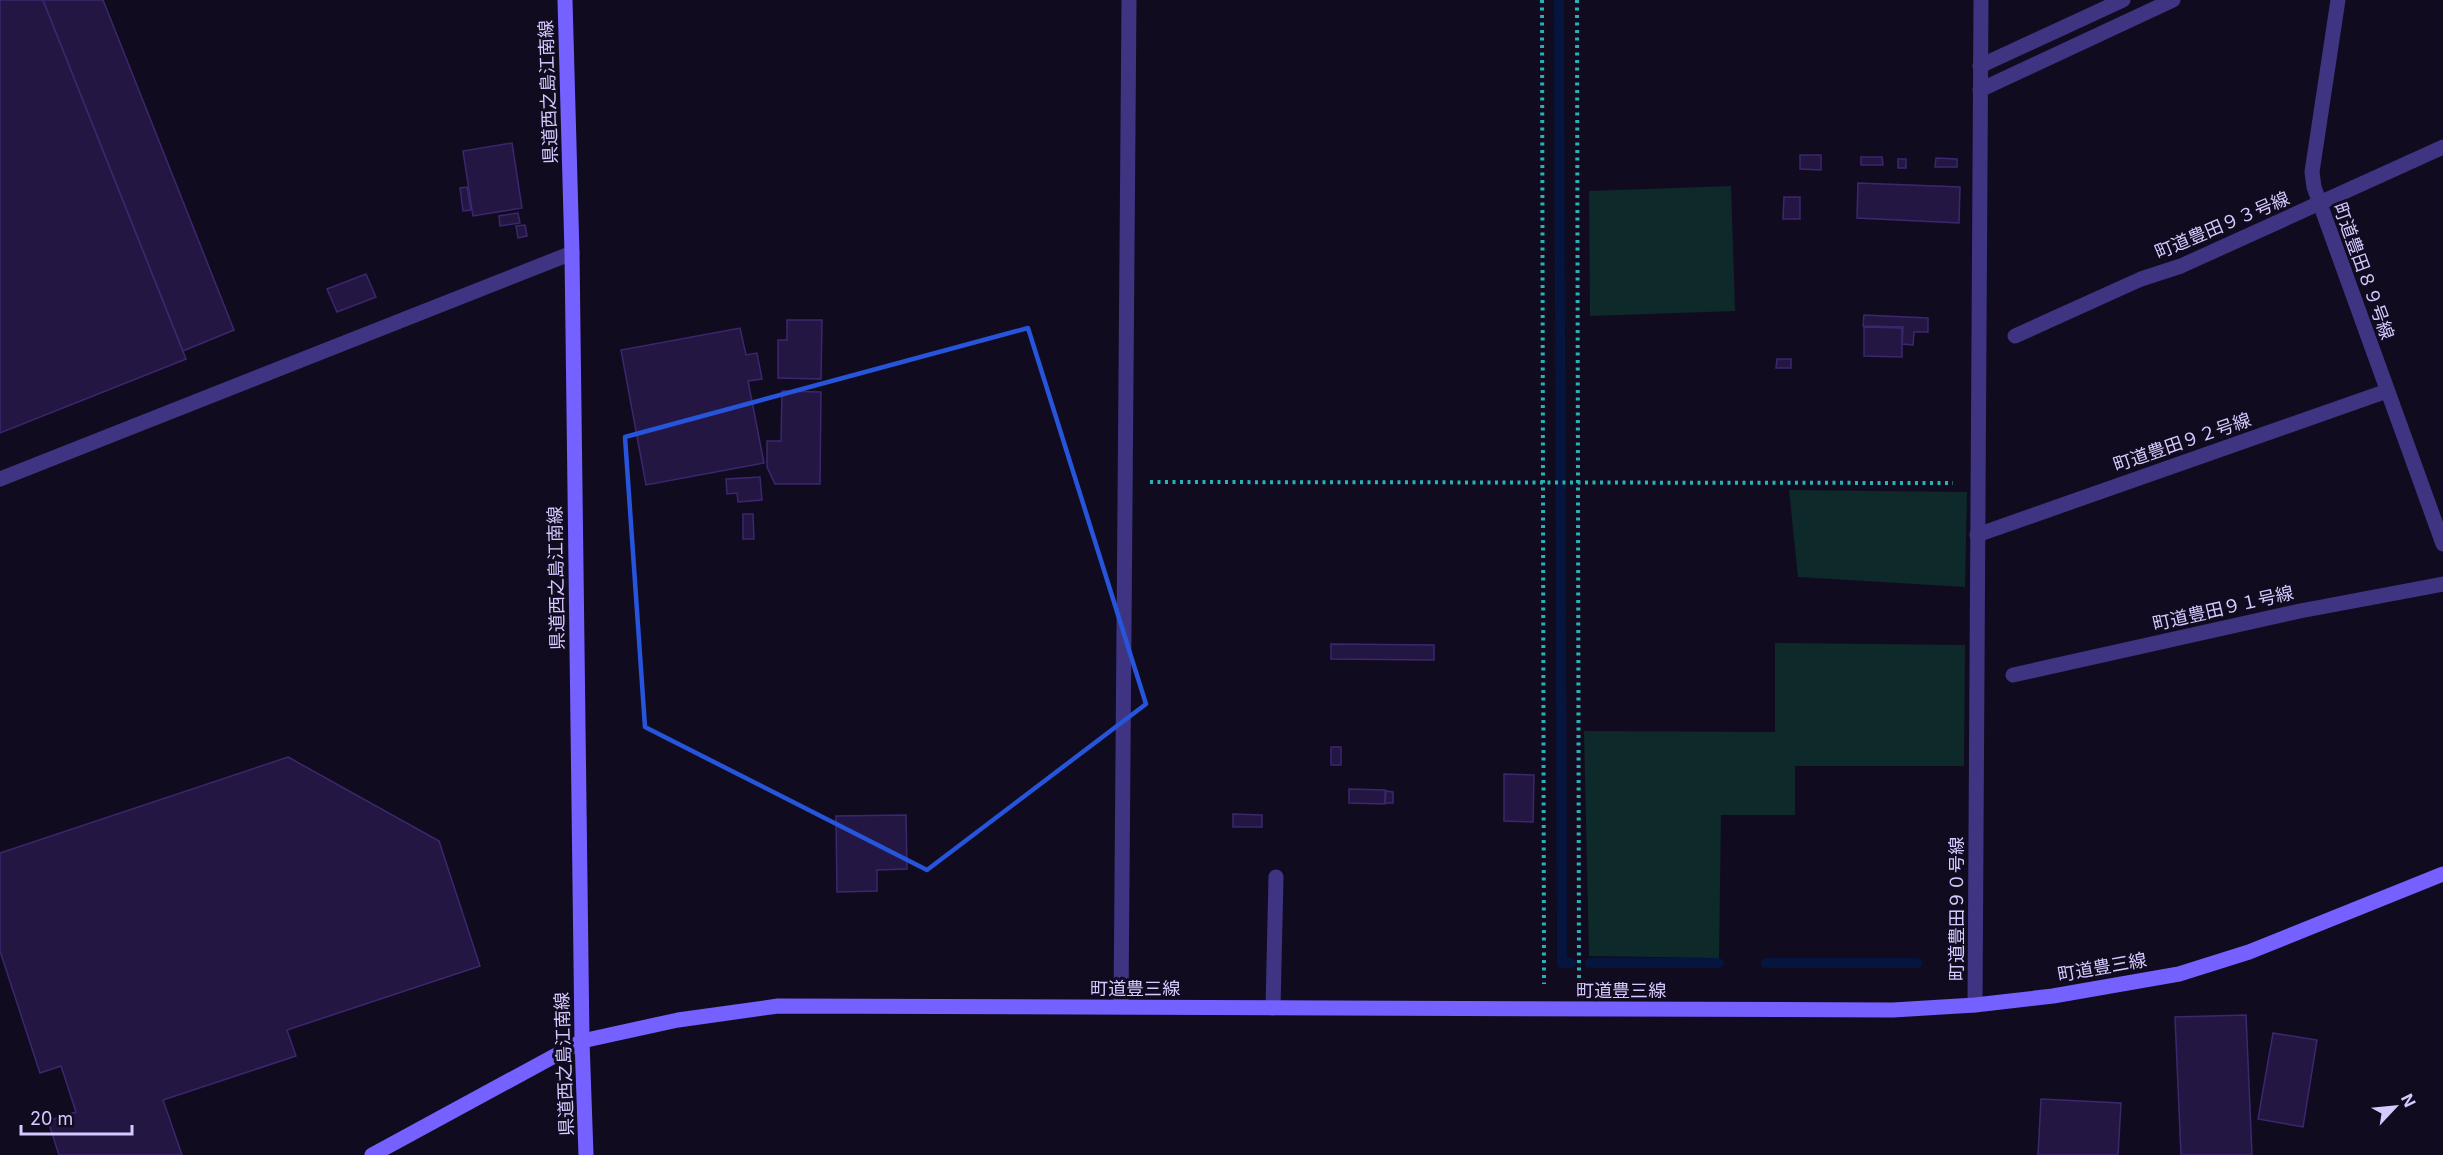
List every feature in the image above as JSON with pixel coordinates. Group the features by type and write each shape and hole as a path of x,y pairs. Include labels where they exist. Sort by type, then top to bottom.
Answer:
{"street":[{"name":"県道西之島江南線","path":"565,0 572,253 582,1041 586,1155"},
{"path":"1121,1007 1129,0"},
{"name":"町道豊田９０号線","path":"1975,1005 1976,813 1984,533 1977,483 1981,0"},
{"path":"1980,66 2124,0"},
{"path":"1980,90 2173,0"},
{"name":"町道豊田８９号線","path":"2338,0 2312,172 2319,204 2443,544"},
{"name":"町道豊田９３号線","path":"2015,336 2141,279 2181,266 2443,147"},
{"path":"0,479 572,253"},
{"name":"町道豊田９２号線","path":"1984,533 2387,392"},
{"name":"町道豊田９１号線","path":"2013,675 2300,610 2443,584"},
{"name":"町道豊三線","path":"372,1155 582,1041 678,1020 778,1006 1893,1010 1975,1005 2053,996 2179,974 2249,952 2443,874"},
{"path":"1273,1008 1276,877"}],"path":[{"path":"1542,0 1544,1009"},
{"path":"1577,0 1579,1009"},
{"path":"1125,482 1977,483"}],"highlighted area":[{"path":"1028,328 1146,704 927,870 645,727 625,437"}],"green space":[{"path":"1731,186 1735,311 1590,316 1589,191"},
{"path":"1789,490 1967,492 1965,587 1798,577"},
{"path":"1775,643 1965,645 1964,766 1795,766 1795,815 1721,815 1719,958 1589,956 1584,731 1775,732"}],"building":[{"path":"0,0 43,0 186,359 0,433"},
{"path":"43,0 103,0 234,330 183,351"},
{"path":"512,143 522,208 473,216 463,151"},
{"path":"1800,155 1821,155 1821,170 1800,169"},
{"path":"1861,157 1882,157 1883,165 1861,165"},
{"path":"1936,158 1957,159 1957,167 1935,167"},
{"path":"1898,159 1906,159 1906,168 1898,168"},
{"path":"1858,183 1960,187 1959,223 1857,218"},
{"path":"467,187 471,210 463,211 460,188"},
{"path":"1784,197 1800,197 1800,219 1783,219"},
{"path":"518,213 520,223 500,226 499,216"},
{"path":"525,225 527,236 518,238 516,226"},
{"path":"366,274 376,297 337,312 327,289"},
{"path":"1864,315 1928,318 1928,332 1914,332 1913,345 1902,344 1903,327 1863,326"},
{"path":"787,320 822,320 821,379 778,378 778,340 787,340"},
{"path":"1864,327 1902,328 1902,357 1864,356"},
{"path":"740,328 746,355 757,353 762,379 748,381 764,463 646,485 621,350"},
{"path":"1777,359 1791,359 1791,368 1776,368"},
{"path":"782,391 821,392 820,484 775,484 767,467 767,441 781,441"},
{"path":"760,477 762,500 738,502 737,493 727,494 726,479"},
{"path":"743,514 753,514 754,539 743,539"},
{"path":"1331,644 1434,645 1434,660 1331,659"},
{"path":"1331,747 1341,747 1341,765 1331,765"},
{"path":"288,757 439,841 480,966 287,1030 296,1056 163,1100 182,1155 59,1155 48,1121 76,1112 61,1066 40,1073 0,951 0,853"},
{"path":"1504,774 1534,775 1533,822 1504,821"},
{"path":"1349,789 1385,790 1385,804 1349,803"},
{"path":"1386,791 1393,792 1393,803 1385,803"},
{"path":"1233,814 1262,815 1262,827 1233,827"},
{"path":"906,815 907,869 877,870 877,891 837,892 836,816"},
{"path":"2246,1015 2252,1155 2181,1155 2175,1017"},
{"path":"2273,1033 2317,1040 2303,1127 2258,1119"},
{"path":"2041,1099 2121,1103 2118,1155 2038,1155"}],"waterway":[{"path":"1559,0 1562,963 1571,963"},
{"path":"1590,963 1719,963"},
{"path":"1766,963 1917,963"}]}
